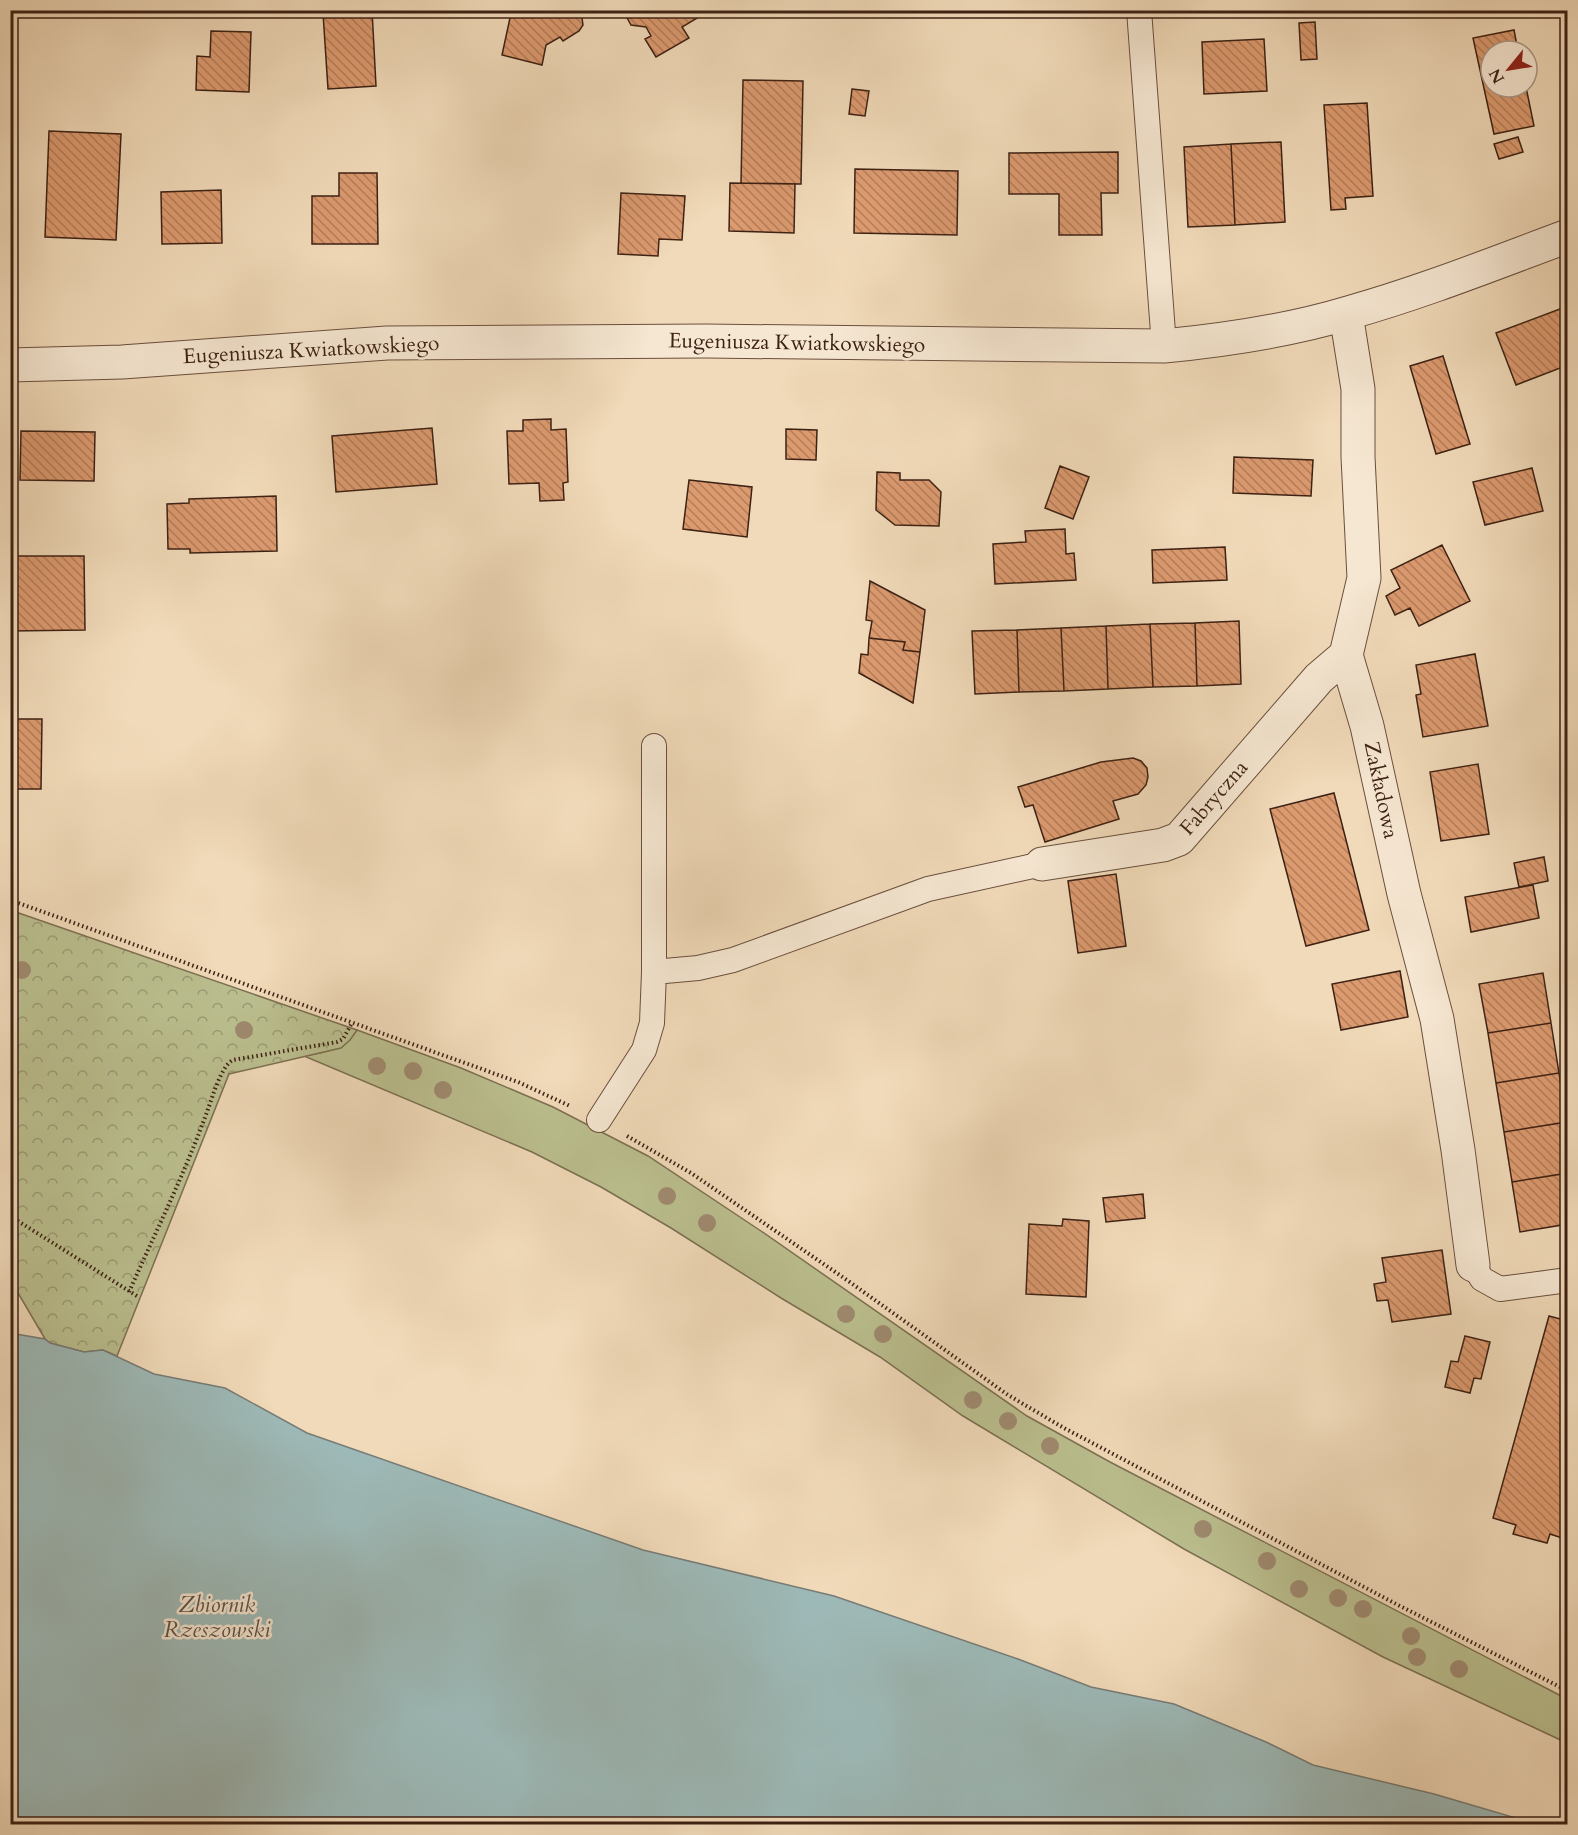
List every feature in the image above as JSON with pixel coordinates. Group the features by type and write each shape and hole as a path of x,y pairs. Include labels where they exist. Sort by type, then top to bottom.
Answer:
{"street":[{"name":"Eugeniusza Kwiatkowskiego","path":"10,365 122,362 387,343 706,342 1164,346 1224,340 1346,314 1426,289 1568,236"},
{"name":"Zakładowa","path":"1346,314 1358,389 1358,458 1364,578 1346,656 1367,726 1404,894 1437,1019 1458,1150 1473,1265"},
{"name":"Fabryczna","path":"1042,864 1163,845 1179,839 1319,678 1346,656"}],"lane":[{"path":"1139,10 1164,346"},
{"path":"599,1120 644,1050 652,1023 654,746"},
{"path":"654,972 698,968 733,960 928,889 1042,864"},
{"path":"1473,1265 1482,1280 1500,1289 1568,1280"}],"path":[{"path":"10,900 518,1082 599,1120 691,1173 1008,1395 1054,1422 1398,1605 1568,1691"},
{"path":"129,1292 196,1141 227,1064 233,1060 337,1042 343,1039 352,1023"},
{"path":"10,1216 137,1296"}],"green space":[{"path":"10,910 357,1030 341,1048 229,1074 117,1356 103,1350 84,1352 50,1343 45,1339 11,1281"},
{"path":"357,1030 461,1068 553,1107 648,1156 761,1231 1027,1416 1110,1462 1567,1699 1567,1743 1383,1657 1184,1549 963,1416 880,1357 601,1187 532,1152 304,1056 340,1046"}],"water":[{"name":"Zbiornik Rzeszowski","path":"10,1333 45,1339 50,1343 84,1352 103,1350 154,1374 225,1388 307,1433 643,1550 834,1596 1018,1659 1091,1687 1174,1704 1266,1742 1313,1765 1434,1794 1536,1824 11,1824"}],"building":[{"path":"372,10 376,86 328,89 323,13"},
{"path":"505,10 577,10 583,25 579,31 563,41 560,37 546,45 542,65 502,55 510,18"},
{"path":"628,10 704,10 699,17 682,27 689,38 656,57 645,39 651,36 646,27 631,25 626,16"},
{"path":"782,10 818,10 818,17 782,16"},
{"path":"1315,22 1317,59 1301,60 1299,23"},
{"path":"1514,30 1516,39 1479,39 1479,65 1473,38"},
{"path":"211,31 251,32 249,92 196,90 197,56 210,57"},
{"path":"1264,39 1267,91 1204,94 1202,42"},
{"path":"743,80 803,81 801,184 741,183"},
{"path":"852,89 869,91 865,116 849,114"},
{"path":"1486,99 1528,99 1534,126 1494,134"},
{"path":"1367,103 1373,196 1345,198 1346,209 1331,210 1324,105"},
{"path":"49,131 121,134 116,240 45,237"},
{"path":"1518,137 1523,152 1499,159 1494,144"},
{"path":"1281,142 1285,222 1235,225 1231,144"},
{"path":"1231,144 1235,225 1188,227 1184,147"},
{"path":"1118,152 1118,193 1101,193 1102,235 1059,235 1059,194 1009,194 1009,153"},
{"path":"855,169 958,171 957,235 854,233"},
{"path":"339,173 377,173 378,244 312,244 312,196 339,196"},
{"path":"730,183 795,184 794,233 729,231"},
{"path":"221,190 222,243 162,244 161,192"},
{"path":"621,193 685,196 682,240 659,239 658,256 618,254"},
{"path":"1560,309 1568,329 1568,365 1516,385 1496,333"},
{"path":"1443,356 1470,444 1436,454 1410,366"},
{"path":"551,419 551,430 566,429 568,482 563,483 564,500 540,501 539,483 509,484 507,431 523,431 523,420"},
{"path":"432,428 437,484 336,492 332,436"},
{"path":"786,429 817,430 816,460 786,459"},
{"path":"21,431 95,432 94,481 20,480"},
{"path":"1234,457 1313,460 1311,496 1233,493"},
{"path":"1060,466 1089,477 1073,519 1045,508"},
{"path":"1532,468 1543,511 1485,525 1473,482"},
{"path":"877,472 900,473 900,480 929,480 941,492 939,526 895,525 876,510"},
{"path":"689,480 752,487 747,537 683,529"},
{"path":"276,496 277,551 190,553 190,549 168,549 167,504 189,503 189,499"},
{"path":"1065,529 1066,554 1074,553 1076,580 995,584 993,544 1026,542 1025,531"},
{"path":"1442,545 1470,601 1419,626 1410,608 1395,615 1386,596 1400,588 1391,570"},
{"path":"1225,547 1227,580 1153,583 1152,550"},
{"path":"10,556 84,556 85,630 10,631"},
{"path":"870,581 925,610 920,652 903,650 905,642 869,638 872,621 866,620"},
{"path":"1239,621 1241,684 1197,686 1195,623"},
{"path":"1195,623 1197,686 1153,687 1150,624"},
{"path":"1150,624 1153,687 1108,689 1106,626"},
{"path":"1106,626 1108,689 1064,691 1061,628"},
{"path":"1061,628 1064,691 1019,692 1017,630"},
{"path":"1017,630 1019,692 975,694 972,631"},
{"path":"869,638 905,642 903,650 920,652 913,703 859,673 861,654 868,655"},
{"path":"1475,654 1488,726 1423,737 1416,695 1421,694 1416,665"},
{"path":"10,719 42,719 41,789 10,789"},
{"path":"1133,758 1141,761 1147,768 1148,777 1146,785 1138,794 1113,801 1119,819 1045,842 1033,805 1025,807 1018,787 1101,762"},
{"path":"1478,764 1489,834 1441,841 1430,772"},
{"path":"1334,793 1369,930 1306,946 1270,809"},
{"path":"1544,857 1548,881 1519,887 1514,863"},
{"path":"1116,874 1126,946 1078,953 1068,881"},
{"path":"1533,885 1539,918 1471,932 1465,897"},
{"path":"1400,971 1408,1017 1341,1030 1332,984"},
{"path":"1543,973 1551,1023 1488,1033 1479,984"},
{"path":"1551,1023 1559,1073 1496,1083 1488,1033"},
{"path":"1559,1073 1567,1122 1504,1132 1496,1083"},
{"path":"1567,1122 1568,1173 1512,1182 1504,1132"},
{"path":"1568,1173 1568,1224 1520,1232 1512,1182"},
{"path":"1143,1194 1145,1218 1106,1222 1103,1198"},
{"path":"1063,1219 1089,1221 1086,1297 1026,1294 1029,1224 1062,1226"},
{"path":"1442,1250 1451,1314 1392,1322 1388,1300 1377,1301 1374,1284 1386,1282 1382,1258"},
{"path":"1549,1316 1568,1321 1568,1540 1550,1534 1547,1543 1513,1534 1516,1525 1493,1518"},
{"path":"1465,1336 1490,1342 1481,1379 1474,1378 1470,1393 1445,1387 1451,1361 1458,1362"}]}
